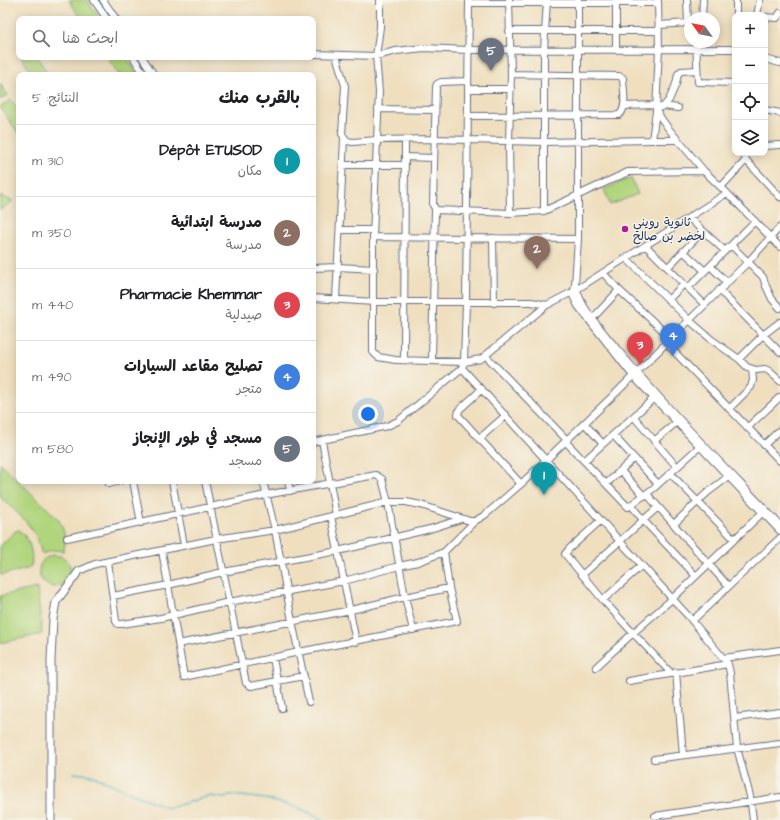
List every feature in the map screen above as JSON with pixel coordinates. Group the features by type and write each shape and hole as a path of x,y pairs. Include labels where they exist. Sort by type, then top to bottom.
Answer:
{"main road":[{"path":"51,820 51,675 53,619 56,602 79,571"}],"street":[{"path":"94,0 105,16"},
{"path":"103,0 114,16"},
{"path":"380,0 380,27 376,56 379,80 373,234 374,354 378,357 463,365"},
{"path":"687,0 688,12"},
{"path":"702,12 703,0"},
{"path":"736,0 736,12"},
{"path":"758,12 760,0"},
{"path":"509,1 509,31 511,50 509,141 510,213"},
{"path":"544,211 544,50 547,1"},
{"path":"578,1 578,239 574,300 583,314 635,374 780,525"},
{"path":"616,1 616,50"},
{"path":"652,140 656,108 659,49 658,1 469,2 466,303 463,365 482,389 692,621 726,661 730,673 738,748 751,801 753,820"},
{"path":"768,17 777,18 780,13"},
{"path":"509,31 616,31 684,25"},
{"path":"316,54 376,56 412,49 732,49"},
{"path":"697,49 698,82 732,83"},
{"path":"336,55 345,86 342,134 344,138 343,165 336,299"},
{"path":"135,60 143,72"},
{"path":"144,60 152,72"},
{"path":"768,60 780,62"},
{"path":"664,106 673,92 680,73 685,70 697,70"},
{"path":"468,116 578,116 619,115 622,113 624,106 623,78 621,76 511,74"},
{"path":"432,361 433,237 435,209 433,205 436,87 439,82 468,81"},
{"path":"468,89 511,89"},
{"path":"624,106 656,108 664,106 678,108"},
{"path":"656,108 678,140 704,171 728,193 780,247"},
{"path":"378,109 435,110"},
{"path":"768,111 780,113"},
{"path":"344,138 347,141 353,142 434,139 544,142 678,140"},
{"path":"404,360 405,140"},
{"path":"768,146 780,145"},
{"path":"745,156 746,160 780,197"},
{"path":"405,157 434,158"},
{"path":"721,187 746,160"},
{"path":"343,165 405,165"},
{"path":"435,209 510,213 544,211 632,172 704,171"},
{"path":"316,442 387,426 398,421 463,365 486,356 547,306 604,273 728,193"},
{"path":"689,218 725,251"},
{"path":"668,300 705,271 755,221"},
{"path":"108,562 116,621 120,624 344,581 426,560 444,552 475,521 486,515 521,484 635,374 748,262 780,227"},
{"path":"340,230 404,237 578,239"},
{"path":"668,267 703,231"},
{"path":"493,238 494,303"},
{"path":"731,245 763,277 772,298 780,308"},
{"path":"646,246 705,305"},
{"path":"683,251 705,271"},
{"path":"626,258 668,300 712,340 747,366 752,369 765,369 780,381"},
{"path":"710,266 727,282"},
{"path":"316,268 338,267 374,269"},
{"path":"604,273 619,290 671,338"},
{"path":"575,289 580,300 593,318 654,398 780,531"},
{"path":"593,318 619,290"},
{"path":"719,290 780,352"},
{"path":"316,298 374,302 532,302 547,306"},
{"path":"739,359 763,335 780,322"},
{"path":"666,343 780,461"},
{"path":"486,356 566,440 626,507 631,506 645,495 699,446"},
{"path":"729,409 751,387 753,380 752,369"},
{"path":"482,389 458,412 459,417 521,484"},
{"path":"747,428 780,397"},
{"path":"584,461 654,398"},
{"path":"479,439 506,415"},
{"path":"634,417 677,467"},
{"path":"654,441 676,422"},
{"path":"584,423 603,444"},
{"path":"764,445 780,430"},
{"path":"613,435 658,484"},
{"path":"322,441 330,484 338,551 351,610 356,642"},
{"path":"606,484 634,458"},
{"path":"621,471 674,524 728,586"},
{"path":"670,473 734,539"},
{"path":"67,538 266,495 378,475 382,479 388,502 405,597 413,630"},
{"path":"674,524 708,492 728,477"},
{"path":"134,484 141,523"},
{"path":"173,484 184,545"},
{"path":"206,484 246,682 249,686 304,676"},
{"path":"264,484 275,530 286,592 310,702"},
{"path":"289,484 290,491"},
{"path":"582,575 658,507 645,495"},
{"path":"79,571 95,564 162,551 184,545 275,530 388,502 406,502 421,505 461,519 475,521"},
{"path":"631,506 696,576"},
{"path":"596,667 672,599 762,513"},
{"path":"113,596 223,572 338,551 430,529 461,519"},
{"path":"600,521 565,553 566,557 633,633 674,673 683,755"},
{"path":"692,621 780,538"},
{"path":"162,551 184,677 299,652 457,622 449,588 444,552"},
{"path":"603,600 641,566"},
{"path":"178,644 351,610 449,588"},
{"path":"630,682 780,650"},
{"path":"273,658 282,708"},
{"path":"736,718 780,712"},
{"path":"654,759 780,743"},
{"path":"655,816 780,797"}],"green space":[{"path":"69,0 87,0 98,16 79,16"},
{"path":"23,60 39,60 47,72 31,72"},
{"path":"109,60 128,60 136,72 117,72"},
{"path":"0,84 8,95 0,100"},
{"path":"11,100 16,108 16,130 0,107"},
{"path":"631,178 638,194 610,205 604,189"},
{"path":"0,196 13,201 0,210"},
{"path":"0,463 16,478 16,484 22,484 58,519 64,534 65,543 63,551 52,550 43,554 41,553 36,536 26,522 0,497"},
{"path":"18,530 25,536 30,546 32,556 31,566 27,569 0,575 0,546"},
{"path":"52,555 58,555 68,562 71,571 70,577 64,584 58,587 52,587 42,580 39,574 39,568 46,558"},
{"path":"37,588 42,634 0,643 0,596"}],"waterway":[{"path":"74,773 91,775 169,808 209,796 224,798 233,795 266,799 299,808 325,820"}],"place":[{"name":"مسجد في طور الإنجاز","path":"491,71"},
{"name":"ثانوية رويني لخضر بن صالح","path":"625,229"},
{"name":"مدرسة ابتدائية","path":"537,269"},
{"name":"تصليح مقاعد السيارات","path":"673,356"},
{"name":"Pharmacie Khemmar","path":"640,365"},
{"name":"Dépôt ETUSOD","path":"544,495"}]}
